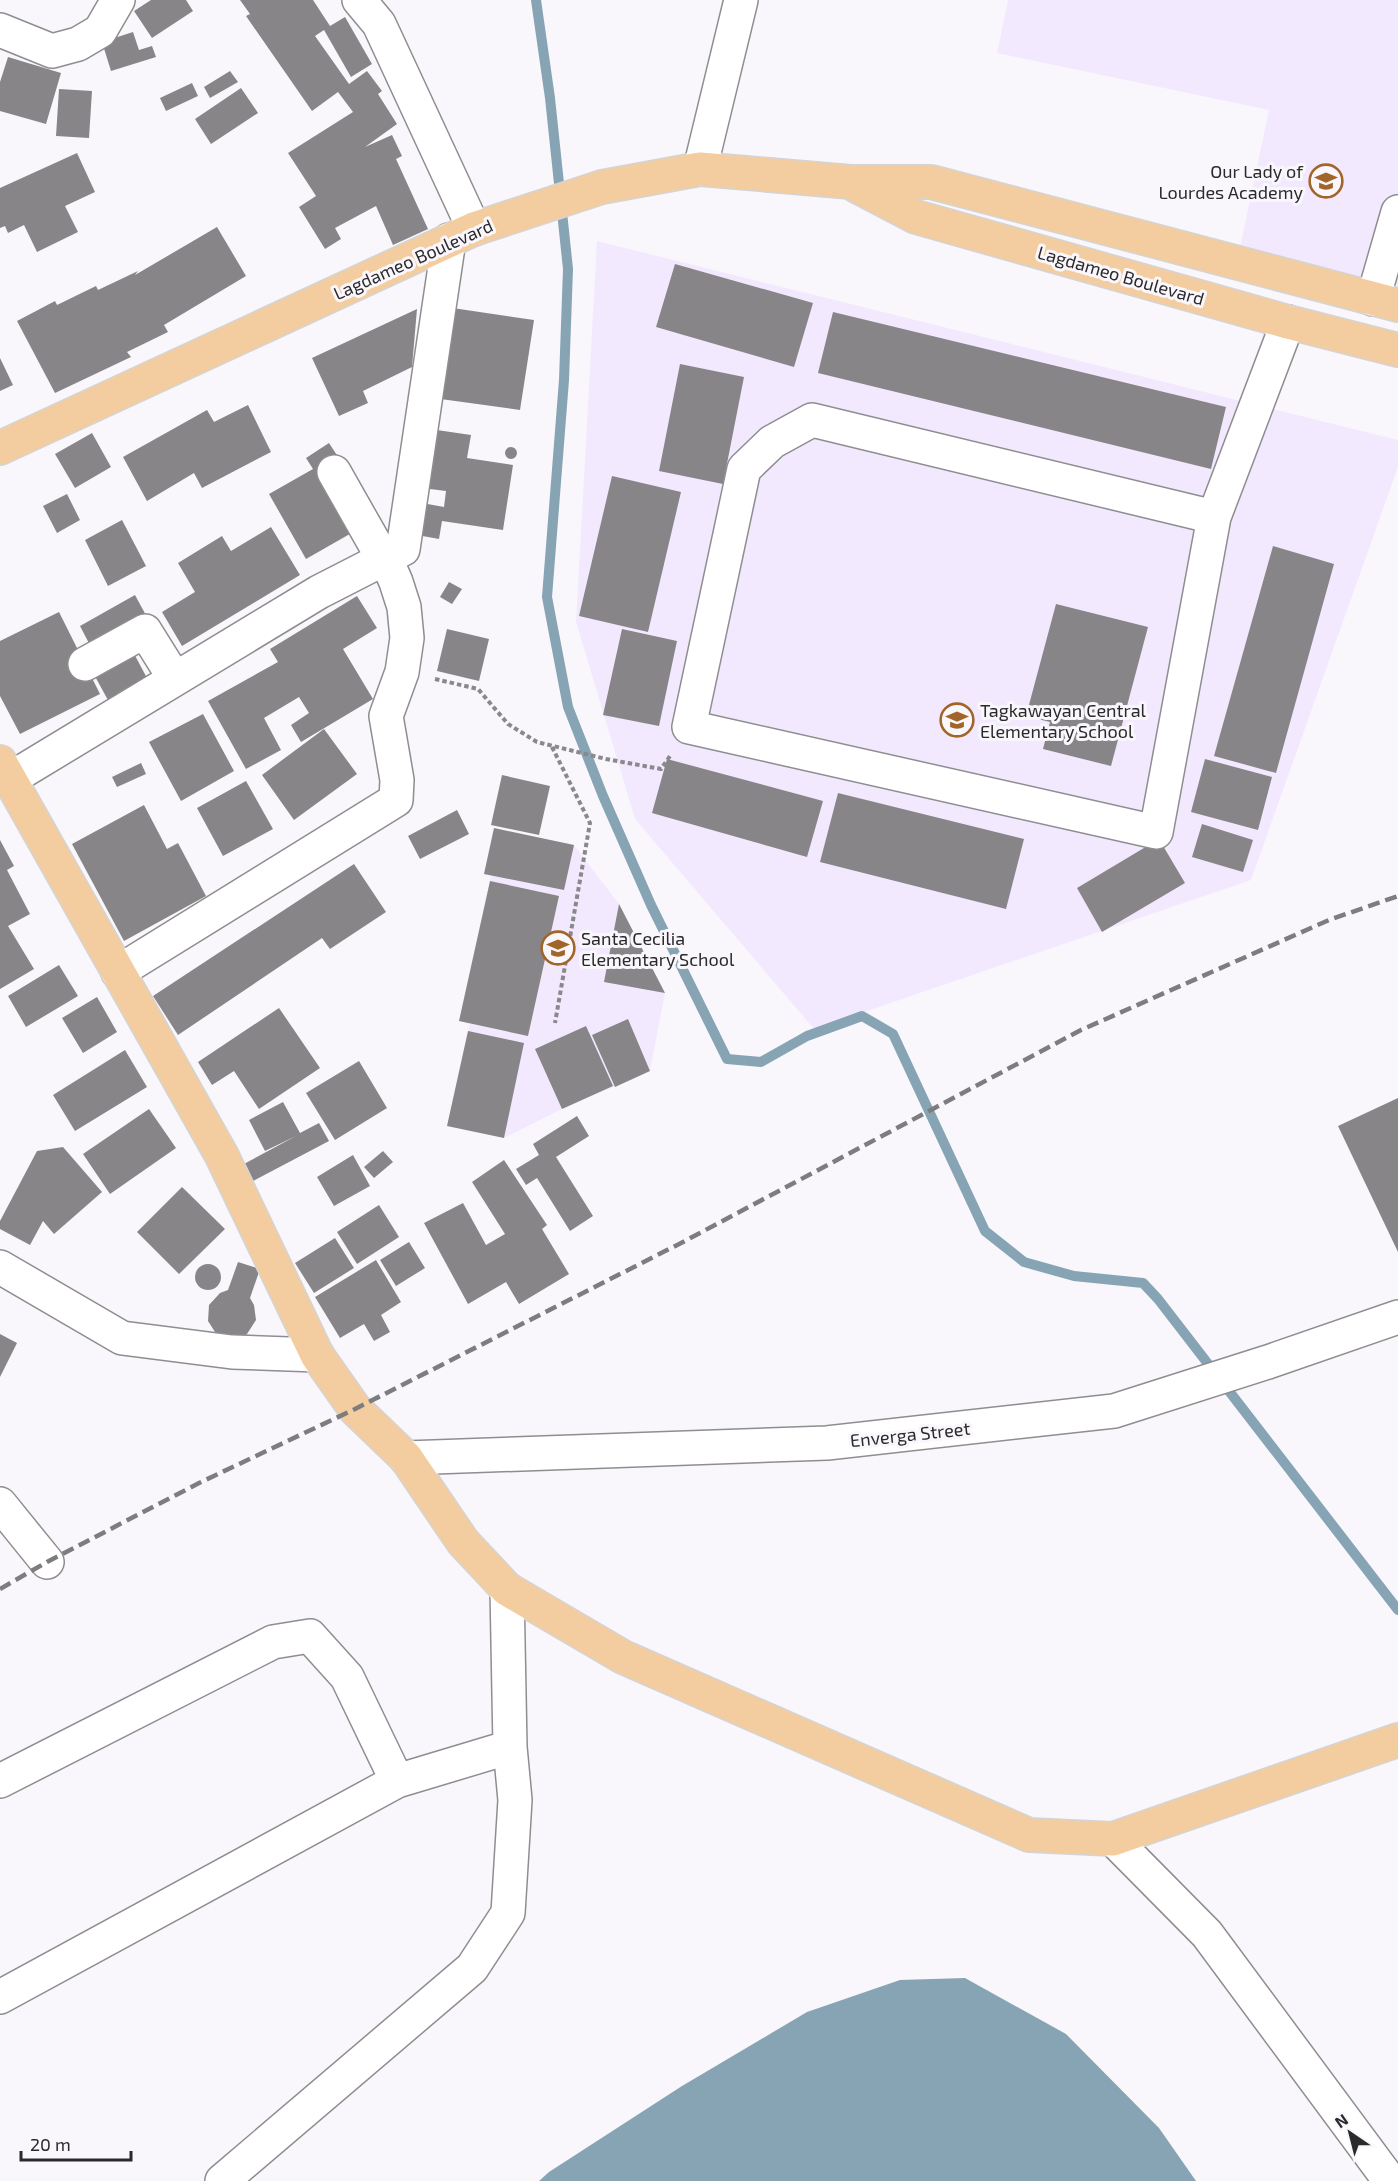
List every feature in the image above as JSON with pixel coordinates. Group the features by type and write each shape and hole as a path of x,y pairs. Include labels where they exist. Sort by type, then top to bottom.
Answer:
{"main road":[{"name":"Lagdameo Boulevard","path":"0,448 476,230 602,187 700,169 851,182 931,182 1386,302"},
{"name":"Lagdameo Boulevard","path":"851,182 916,217 1288,322 1398,350"},
{"path":"5,771 222,1156 317,1355 355,1408 406,1458 463,1542 507,1589 623,1657 1029,1835 1113,1839 1398,1740"}],"street":[{"path":"0,30 52,51 78,44 100,31 118,0"},
{"path":"5,771 175,679 319,591 403,549 476,230 379,24 359,0"},
{"path":"700,169 741,0"},
{"path":"1386,302 1398,212"},
{"path":"1214,517 812,420 772,442 744,469 688,728 1156,832 1214,517 1288,322"},
{"path":"118,972 396,800 397,780 386,716 402,672 407,638 404,607 386,559 380,553 334,472"},
{"path":"85,664 145,631 175,679"},
{"path":"0,1267 122,1338 232,1352 317,1355"},
{"name":"Enverga Street","path":"406,1458 827,1443 1114,1411 1268,1362 1398,1317"},
{"path":"0,1504 47,1562"},
{"path":"222,2181 472,1968 508,1913 515,1800 510,1747 507,1589"},
{"path":"0,1781 273,1642 310,1635 347,1677 397,1781"},
{"path":"0,1997 397,1781 510,1747"},
{"path":"1113,1839 1207,1934 1390,2181"}],"path":[{"path":"402,672 478,689 508,724 537,742 660,770 688,728"},
{"path":"552,746 590,823 555,1023"}],"shaded area":[{"name":"Our Lady of Lourdes Academy","path":"1008,0 1398,0 1398,285 1239,252 1269,110 997,53"},
{"name":"Tagkawayan Central Elementary School","path":"597,241 1398,440 1398,467 1251,880 814,1029 635,819 576,622"},
{"name":"Santa Cecilia Elementary School","path":"494,828 574,845 619,904 665,993 650,1071 562,1109 504,1138 447,1126 470,1024 459,1021 490,881 491,875 484,874"}],"water":[{"path":"965,1978 1066,2034 1159,2128 1196,2181 539,2181 549,2172 682,2086 807,2012 900,1980"}],"building":[{"path":"151,0 186,0 193,11 152,38 134,11"},
{"path":"240,0 313,0 330,26 345,17 372,64 351,77 324,30 315,36 349,84 367,71 382,91 378,94 397,124 365,147 392,135 402,156 396,159 428,229 393,245 376,206 335,228 341,239 325,249 299,207 316,196 288,153 353,112 338,92 312,111 246,16 250,14"},
{"path":"133,32 139,50 152,46 156,57 111,71 102,42"},
{"path":"8,57 61,73 46,124 0,111 0,82"},
{"path":"230,71 238,82 210,98 204,87"},
{"path":"192,83 198,96 166,111 160,98"},
{"path":"241,88 258,113 211,144 195,119"},
{"path":"59,89 92,91 89,138 56,136"},
{"path":"77,153 95,192 65,206 78,232 37,252 24,225 8,233 5,226 0,228 0,188"},
{"path":"217,227 246,276 164,325 168,332 127,352 131,357 55,393 17,321 55,301 57,305 96,286 98,290 138,271 135,275"},
{"path":"675,264 813,303 794,367 656,327"},
{"path":"439,306 534,320 520,410 426,397"},
{"path":"417,309 412,367 363,391 368,403 339,416 312,358"},
{"path":"833,312 1226,407 1211,469 818,373"},
{"path":"0,358 13,385 0,391"},
{"path":"680,364 744,377 723,484 659,471"},
{"path":"248,405 271,452 202,488 194,473 147,501 123,457 207,410 214,422"},
{"path":"430,429 471,435 467,458 513,465 503,530 442,521 439,539 417,535 422,503 444,507 446,491 422,488"},
{"path":"92,433 111,467 75,488 55,454"},
{"path":"329,443 344,466 355,531 306,559 269,494 313,469 306,458"},
{"path":"511,447 517,453 511,459 505,453"},
{"path":"612,476 681,492 648,632 579,616"},
{"path":"67,494 80,520 57,533 43,506"},
{"path":"122,520 146,566 108,586 85,540"},
{"path":"271,527 300,575 182,646 162,612 195,592 178,563 222,536 231,551"},
{"path":"1273,546 1334,564 1276,773 1214,756"},
{"path":"449,582 462,589 452,604 440,597"},
{"path":"135,595 148,619 92,649 80,626"},
{"path":"357,596 377,628 343,649 373,699 301,742 291,725 309,713 299,697 264,718 281,750 246,769 208,701 278,662 270,649"},
{"path":"1056,604 1148,627 1111,766 1043,749 1050,722 1026,716"},
{"path":"59,612 100,694 20,734 0,696 0,641"},
{"path":"447,629 489,639 479,681 437,671"},
{"path":"622,629 677,641 659,726 603,715"},
{"path":"131,648 148,680 109,702 91,669"},
{"path":"203,714 234,771 181,801 149,742"},
{"path":"324,729 357,774 294,820 262,775"},
{"path":"667,759 823,801 807,857 652,813"},
{"path":"1205,759 1272,777 1258,830 1191,812"},
{"path":"141,763 146,774 117,787 112,777"},
{"path":"502,775 550,786 539,835 491,825"},
{"path":"246,781 273,829 223,856 197,808"},
{"path":"838,793 1024,839 1006,909 820,862"},
{"path":"144,805 167,849 178,843 206,896 124,941 72,844"},
{"path":"457,810 469,834 420,859 408,836"},
{"path":"1202,824 1253,840 1243,872 1192,857"},
{"path":"494,828 574,845 564,890 484,874"},
{"path":"1159,839 1185,883 1102,932 1077,888"},
{"path":"0,840 14,866 7,870 30,914 8,926 34,969 0,989"},
{"path":"354,864 386,912 330,949 322,938 178,1035 153,996"},
{"path":"490,881 559,896 528,1036 459,1021"},
{"path":"619,904 665,993 604,982"},
{"path":"59,965 78,996 26,1027 8,996"},
{"path":"97,997 117,1032 83,1053 62,1018"},
{"path":"279,1008 320,1068 259,1109 234,1071 212,1085 198,1062"},
{"path":"628,1019 650,1071 615,1087 592,1035"},
{"path":"586,1026 613,1086 562,1109 535,1049"},
{"path":"468,1031 524,1043 504,1138 447,1126"},
{"path":"125,1050 147,1087 75,1131 53,1095"},
{"path":"359,1061 387,1108 335,1140 306,1093"},
{"path":"1398,1098 1398,1252 1338,1126"},
{"path":"283,1102 300,1133 319,1123 329,1141 253,1181 244,1164 296,1136 265,1151 249,1120"},
{"path":"149,1109 176,1148 110,1194 83,1154"},
{"path":"577,1116 589,1136 556,1157 593,1216 570,1231 537,1178 526,1185 516,1169 539,1155 533,1144"},
{"path":"63,1147 102,1192 54,1234 43,1221 30,1245 0,1229 0,1221 37,1151"},
{"path":"383,1151 393,1162 374,1178 364,1167"},
{"path":"353,1155 370,1186 334,1206 317,1177"},
{"path":"504,1160 547,1225 542,1229 569,1274 519,1304 506,1282 468,1304 424,1223 463,1203 486,1245 505,1234 472,1182"},
{"path":"182,1187 225,1229 179,1274 137,1232"},
{"path":"379,1205 399,1237 357,1264 337,1232"},
{"path":"335,1238 354,1268 314,1293 295,1263"},
{"path":"409,1242 425,1268 396,1286 380,1260"},
{"path":"376,1260 401,1302 381,1315 390,1332 374,1341 364,1324 340,1338 315,1297"},
{"path":"238,1262 260,1269 250,1298 254,1305 256,1320 247,1334 240,1338 217,1335 208,1321 209,1305 220,1293 228,1290"},
{"path":"208,1264 217,1268 221,1277 217,1286 208,1290 199,1286 195,1277 199,1268"},
{"path":"0,1334 17,1343 0,1377"}],"waterway":[{"path":"536,0 550,98 568,269 564,380 547,597 568,707 603,796 651,905 727,1059 761,1062 807,1036 862,1016 893,1034 985,1231 1024,1262 1074,1276 1143,1283 1158,1299 1398,1610"}],"railway":[{"path":"0,1589 199,1483 355,1409 683,1242 1081,1030 1329,920 1398,896"}],"place":[{"name":"Our Lady of Lourdes Academy","path":"1326,181"},
{"name":"Tagkawayan Central Elementary School","path":"957,720"},
{"name":"Santa Cecilia Elementary School","path":"558,948"}]}
